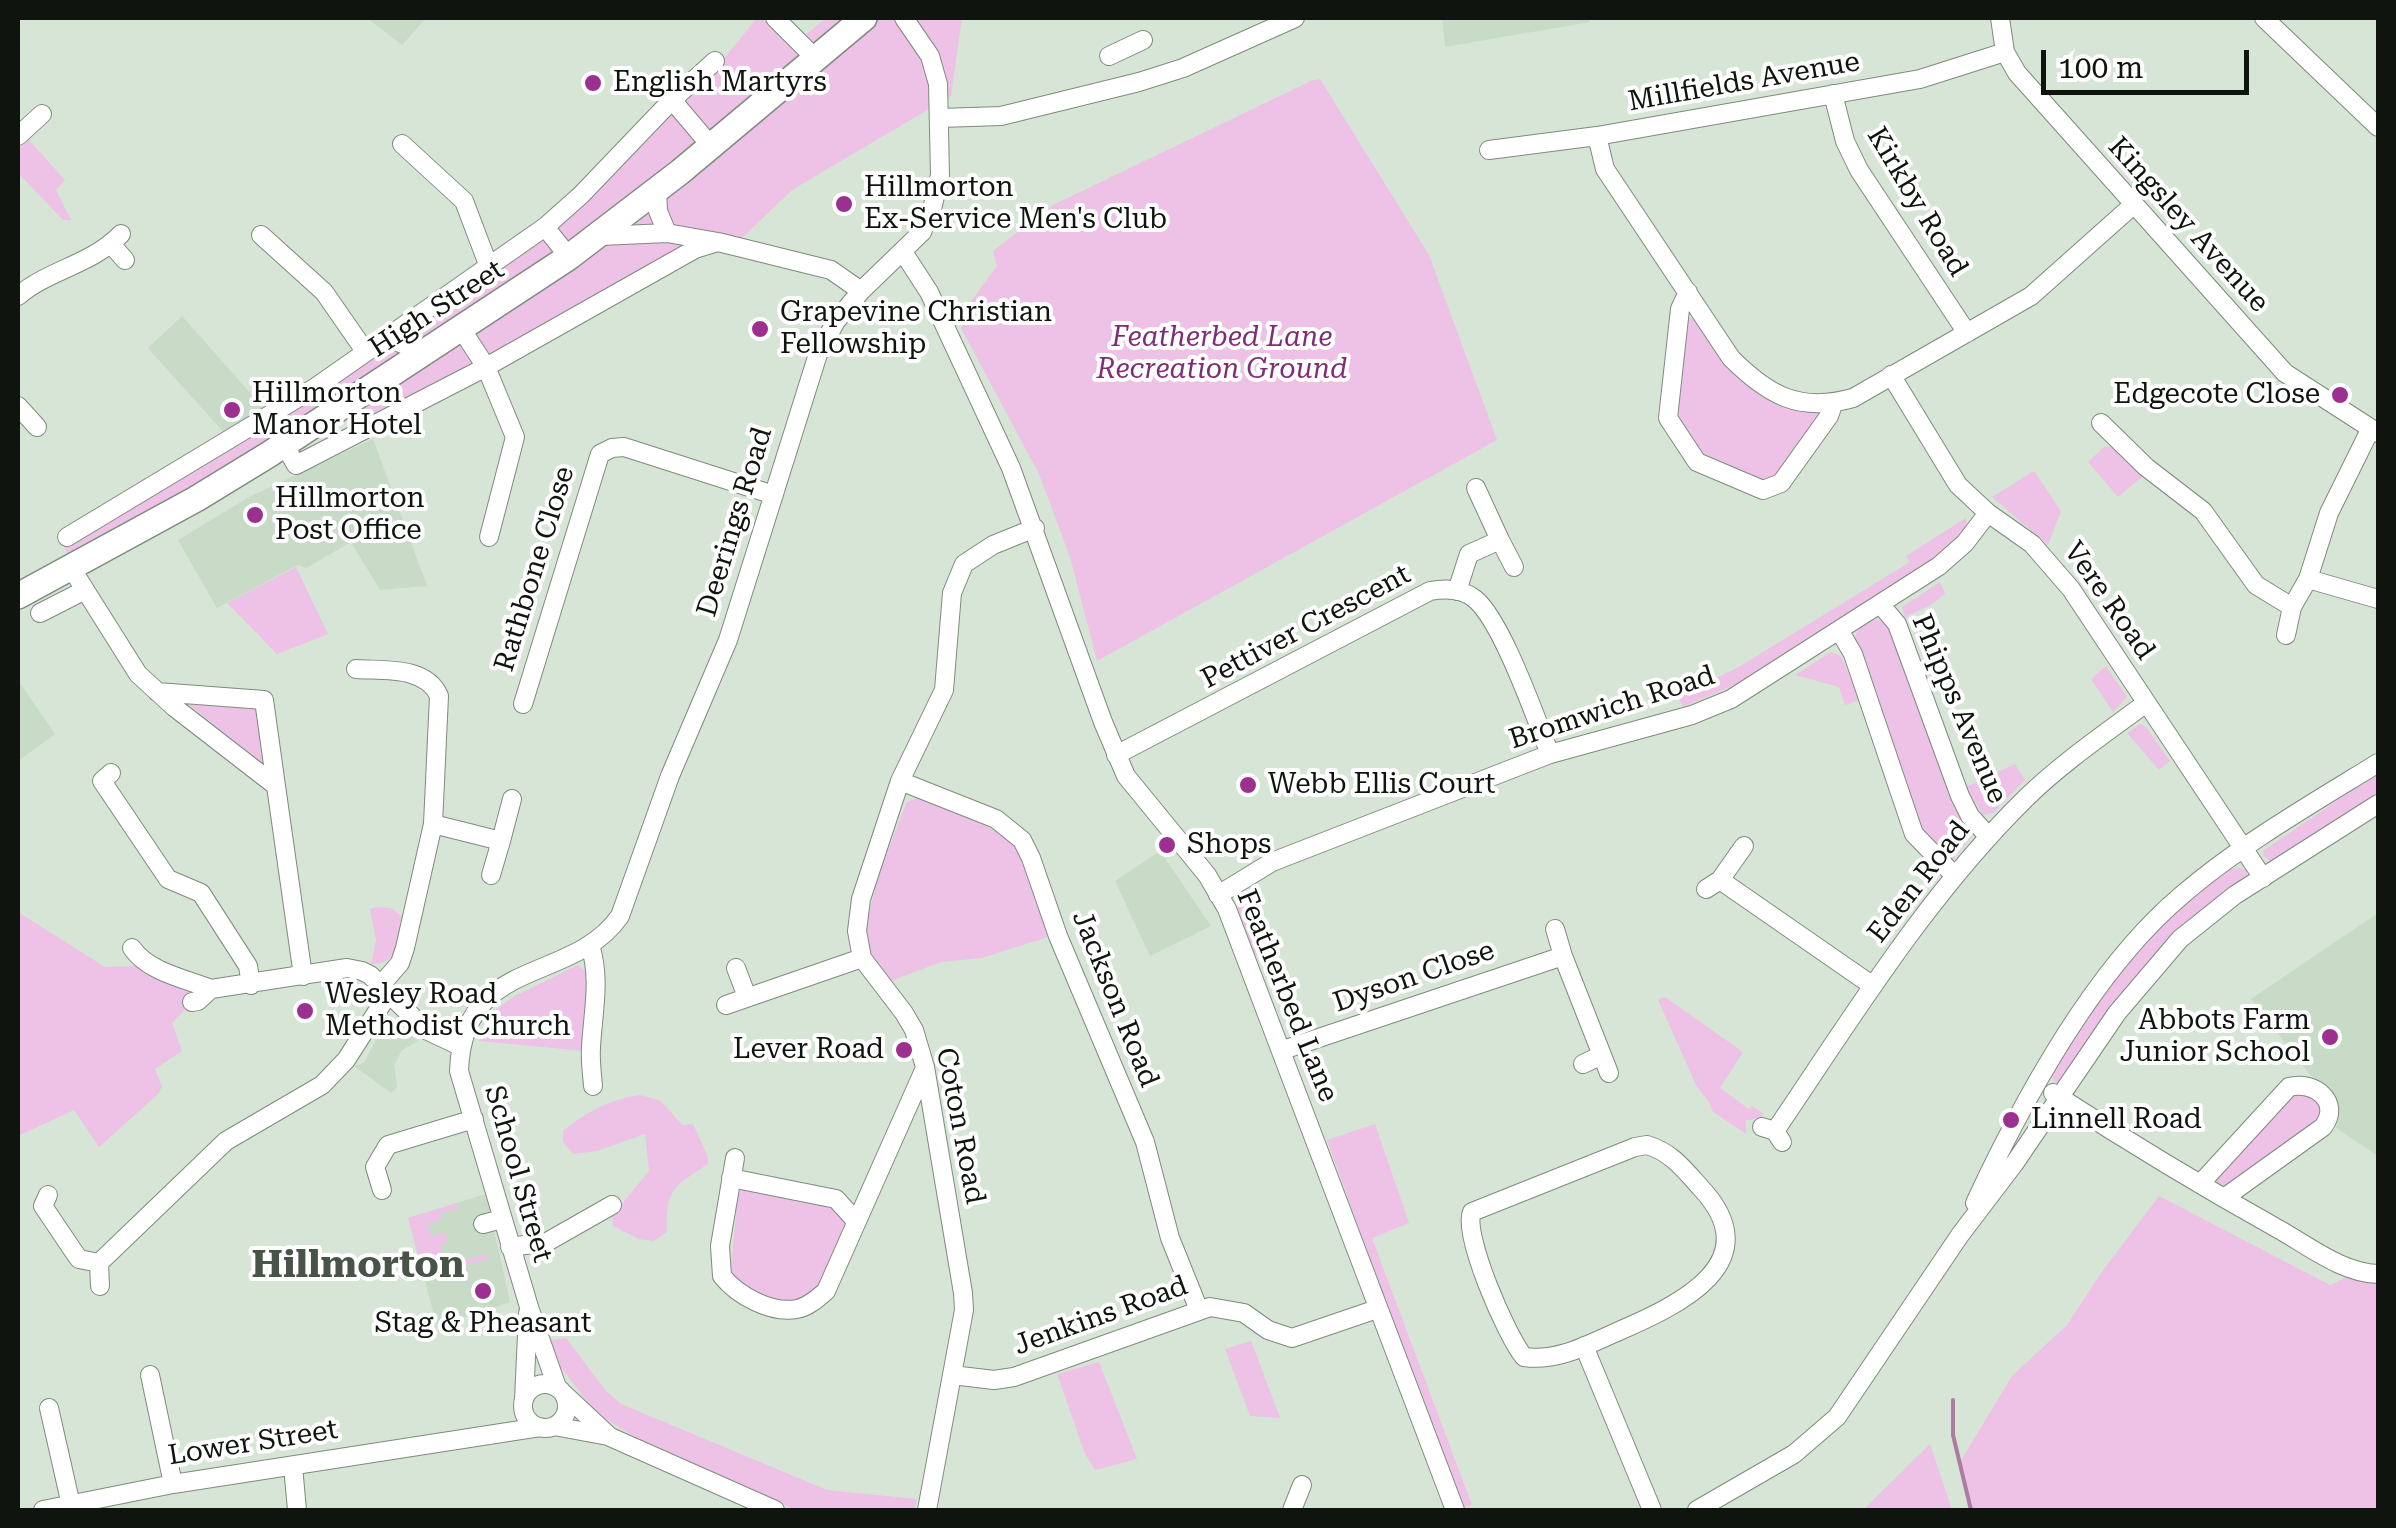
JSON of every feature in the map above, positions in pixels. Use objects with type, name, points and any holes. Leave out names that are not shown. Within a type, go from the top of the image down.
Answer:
[{"type":"highway","name":"High Street","points":[[18,596],[196,499],[291,454],[358,397],[600,236],[864,18]]},
{"type":"street","points":[[775,18],[815,58]]},
{"type":"street","name":"Deerings Road","points":[[460,1046],[469,1021],[499,988],[590,944],[610,930],[620,916],[670,776],[728,640],[818,354],[836,321],[922,232],[940,175],[938,84],[930,56],[904,18]]},
{"type":"street","points":[[940,118],[1001,116],[1138,82],[1183,68],[1258,24],[1295,18]]},
{"type":"street","name":"Kingsley Avenue","points":[[2000,18],[2005,52],[2030,90],[2132,206],[2286,373],[2374,431]]},
{"type":"street","points":[[2264,18],[2378,127]]},
{"type":"street","points":[[1138,82],[1117,54],[1143,40]]},
{"type":"street","name":"Millfields Avenue","points":[[1489,150],[1597,136],[1920,80],[2005,52]]},
{"type":"street","name":"High Street","points":[[66,537],[110,518],[490,267],[581,196],[715,60]]},
{"type":"street","name":"Kirkby Road","points":[[1832,94],[1858,170],[1966,332]]},
{"type":"street","points":[[672,100],[712,146]]},
{"type":"street","points":[[21,126],[42,114]]},
{"type":"street","points":[[1597,136],[1605,169],[1731,358],[1758,385],[1793,399],[1834,402],[1853,398],[2031,296],[2132,206]]},
{"type":"street","points":[[402,144],[464,201],[490,267]]},
{"type":"street","points":[[657,190],[658,211],[667,233]]},
{"type":"street","points":[[544,226],[569,258]]},
{"type":"street","points":[[600,236],[667,233],[718,242],[831,270],[861,292]]},
{"type":"street","points":[[261,235],[324,292],[363,352],[358,397]]},
{"type":"street","points":[[18,296],[44,278],[104,251],[116,239],[125,260]]},
{"type":"street","points":[[268,416],[291,454],[356,435],[486,368],[695,249],[718,242]]},
{"type":"street","name":"Featherbed Lane","points":[[903,252],[930,292],[1011,468],[1116,756],[1139,794],[1207,875],[1227,909],[1455,1510]]},
{"type":"street","points":[[1688,292],[1680,310],[1667,413],[1697,462],[1762,490],[1773,488],[1781,483],[1829,416],[1834,402]]},
{"type":"street","points":[[462,330],[486,368],[514,437],[488,537]]},
{"type":"street","points":[[386,338],[424,353]]},
{"type":"street","name":"Vere Road","points":[[1891,376],[1958,485],[2052,563],[2263,878]]},
{"type":"street","points":[[19,413],[37,427]]},
{"type":"street","points":[[2286,635],[2292,606],[2308,579],[2329,513],[2374,431]]},
{"type":"street","points":[[2102,433],[2203,510],[2256,584],[2292,606]]},
{"type":"street","name":"Rathbone Close","points":[[523,704],[600,454],[624,447],[774,495]]},
{"type":"street","points":[[178,470],[196,499]]},
{"type":"street","points":[[1476,488],[1514,567]]},
{"type":"street","name":"Bromwich Road","points":[[1218,895],[1272,862],[1550,754],[1692,714],[1731,699],[1939,566],[1965,543],[1988,513]]},
{"type":"street","points":[[726,1006],[862,958],[856,931],[861,900],[900,781],[944,690],[952,593],[964,564],[993,544],[1035,528]]},
{"type":"street","points":[[1500,540],[1470,554],[1458,590],[1472,596],[1496,628],[1550,754]]},
{"type":"street","points":[[70,566],[138,674],[276,786]]},
{"type":"street","points":[[2308,579],[2378,599]]},
{"type":"street","points":[[40,613],[85,590]]},
{"type":"street","name":"Pettiver Crescent","points":[[1116,756],[1430,591],[1458,590]]},
{"type":"street","name":"Phipps Avenue","points":[[1880,604],[1898,624],[1960,796],[1970,816],[1988,836]]},
{"type":"street","points":[[1839,630],[1852,654],[1914,834],[1954,876]]},
{"type":"street","points":[[100,1286],[99,1263],[226,1140],[322,1086],[335,1074],[400,963],[433,824],[439,714],[436,688],[417,674],[356,669]]},
{"type":"street","points":[[156,692],[264,700],[303,976]]},
{"type":"street","name":"Eden Road","points":[[1773,1134],[1873,986],[1988,836],[2065,764],[2146,703]]},
{"type":"street","points":[[1960,1236],[1993,1164],[2038,1084],[2082,1009],[2123,955],[2184,893],[2378,763]]},
{"type":"street","points":[[111,773],[102,780],[168,879],[202,893],[248,966],[251,985]]},
{"type":"street","name":"Jackson Road","points":[[900,781],[996,819],[1022,840],[1145,1142],[1170,1238],[1199,1310]]},
{"type":"street","points":[[491,876],[512,799]]},
{"type":"street","points":[[1697,1510],[1794,1454],[1837,1418],[2117,1013],[2180,940],[2235,894],[2378,804]]},
{"type":"street","points":[[433,824],[501,841]]},
{"type":"street","points":[[1744,846],[1713,885],[1873,986]]},
{"type":"street","points":[[1554,929],[1605,1064],[1583,1064]]},
{"type":"street","points":[[590,944],[597,965],[590,1051],[593,1086]]},
{"type":"street","points":[[132,948],[140,959],[153,966],[212,990],[347,968],[370,975],[426,1030],[460,1046]]},
{"type":"street","name":"Dyson Close","points":[[1282,1050],[1563,956]]},
{"type":"street","name":"Coton Road","points":[[862,958],[904,1013],[925,1068],[963,1294],[964,1310],[927,1510]]},
{"type":"street","points":[[736,968],[747,997]]},
{"type":"street","points":[[192,1002],[212,990]]},
{"type":"street","name":"School Street","points":[[460,1046],[459,1071],[528,1308],[560,1390],[608,1436]]},
{"type":"street","points":[[734,1158],[720,1246],[722,1276],[743,1296],[797,1309],[826,1291],[925,1068]]},
{"type":"street","points":[[2200,1184],[2289,1087],[2301,1083],[2320,1091],[2330,1113],[2323,1127],[2224,1198]]},
{"type":"street","points":[[2038,1084],[2200,1184],[2343,1265],[2378,1274]]},
{"type":"street","points":[[382,1190],[375,1167],[388,1145],[474,1119]]},
{"type":"street","points":[[1635,1147],[1659,1149],[1671,1156],[1715,1202],[1724,1233],[1723,1250],[1708,1280],[1690,1296],[1670,1309],[1584,1346],[1550,1358],[1524,1357],[1512,1343],[1468,1221],[1472,1212],[1482,1206],[1635,1147]]},
{"type":"street","points":[[731,1178],[836,1198],[862,1191],[873,1183]]},
{"type":"street","points":[[836,1198],[856,1221]]},
{"type":"street","points":[[41,1203],[80,1259],[99,1263]]},
{"type":"street","points":[[510,1246],[547,1242],[596,1223],[612,1205]]},
{"type":"street","points":[[483,1224],[502,1219]]},
{"type":"street","name":"Jenkins Road","points":[[952,1374],[994,1380],[1014,1377],[1210,1306],[1244,1313],[1268,1330],[1292,1338],[1376,1309]]},
{"type":"street","name":"School Street","points":[[524,1401],[528,1308]]},
{"type":"street","points":[[1584,1346],[1652,1510]]},
{"type":"street","points":[[150,1375],[173,1484]]},
{"type":"street","points":[[538,1385],[560,1390],[566,1412],[547,1426],[526,1416],[524,1401],[538,1385]]},
{"type":"street","name":"Lower Street","points":[[472,1435],[508,1420],[524,1401]]},
{"type":"street","points":[[49,1408],[71,1505]]},
{"type":"street","name":"School Street","points":[[547,1426],[608,1436],[775,1510]]},
{"type":"street","name":"Lower Street","points":[[43,1510],[173,1484],[547,1426]]},
{"type":"street","points":[[293,1466],[296,1510]]},
{"type":"street","points":[[1295,1510],[1302,1485]]},
{"type":"shaded area","points":[[367,18],[426,18],[402,45]]},
{"type":"shaded area","points":[[1442,18],[1589,18],[1590,22],[1445,47]]},
{"type":"shaded area","points":[[182,316],[267,412],[226,435],[148,348]]},
{"type":"shaded area","points":[[373,439],[427,586],[380,590],[351,542],[306,568],[298,565],[217,608],[178,540],[251,496]]},
{"type":"shaded area","points":[[18,680],[55,734],[18,761]]},
{"type":"shaded area","points":[[1160,851],[1211,926],[1150,956],[1115,881]]},
{"type":"shaded area","name":"Abbots Farm Junior School","points":[[2378,913],[2378,1156],[2336,1128],[2338,1112],[2330,1089],[2310,1075],[2251,999]]},
{"type":"shaded area","points":[[396,1023],[418,1041],[402,1050],[394,1065],[397,1087],[391,1093],[354,1066],[364,1063],[380,1032]]},
{"type":"shaded area","points":[[486,1194],[510,1302],[437,1326],[408,1218]]},
{"type":"green space","points":[[757,18],[791,47],[826,18],[962,18],[951,96],[792,190],[742,238],[702,236],[369,423],[351,390],[70,559],[63,544],[426,318],[684,98]]},
{"type":"green space","name":"Featherbed Lane Recreation Ground","points":[[1320,79],[1429,255],[1497,440],[1097,661],[1070,557],[1039,474],[961,328],[967,307],[997,266],[993,251],[1053,205]]},
{"type":"green space","points":[[29,140],[65,180],[56,190],[71,220],[63,220],[18,173],[18,150]]},
{"type":"green space","points":[[1689,318],[1699,319],[1728,359],[1824,413],[1770,485],[1701,457],[1674,416],[1683,325]]},
{"type":"green space","points":[[2113,446],[2143,476],[2118,497],[2088,462],[2104,447]]},
{"type":"green space","points":[[2034,471],[2061,511],[2048,545],[1992,497]]},
{"type":"green space","points":[[1966,518],[1967,529],[1943,553],[1743,681],[1683,707],[1678,696],[1737,668],[1910,562],[1906,556]]},
{"type":"green space","points":[[296,567],[328,634],[277,654],[227,603]]},
{"type":"green space","points":[[1940,582],[1945,594],[1907,616],[1906,621],[1902,607]]},
{"type":"green space","points":[[1877,619],[1891,625],[1955,809],[1972,836],[1951,862],[1919,833],[1853,639],[1861,626]]},
{"type":"green space","points":[[1831,652],[1841,656],[1860,700],[1845,705],[1839,687],[1795,675]]},
{"type":"green space","points":[[2106,666],[2127,697],[2113,712],[2091,679]]},
{"type":"green space","points":[[188,704],[257,706],[270,769]]},
{"type":"green space","points":[[2140,724],[2170,761],[2159,770],[2127,733]]},
{"type":"green space","points":[[2015,764],[2025,780],[1993,813],[1983,815],[1966,787]]},
{"type":"green space","points":[[2378,773],[2378,796],[2274,864],[2263,855],[2264,850]]},
{"type":"green space","points":[[920,797],[986,826],[1017,848],[1033,879],[1048,937],[982,958],[941,962],[888,982],[876,974],[864,935],[879,873],[907,802]]},
{"type":"green space","points":[[2239,868],[2246,870],[2248,876],[2160,949],[2116,1003],[2064,1082],[2056,1083],[2052,1077],[2055,1068],[2110,982],[2149,936],[2204,887]]},
{"type":"green space","points":[[1245,892],[1272,947],[1254,956],[1238,915]]},
{"type":"green space","points":[[391,908],[403,917],[392,955],[371,964],[376,940],[370,909]]},
{"type":"green space","points":[[18,912],[105,967],[136,966],[198,989],[192,1002],[172,1023],[182,1051],[155,1069],[162,1087],[158,1094],[99,1147],[74,1110],[18,1136]]},
{"type":"green space","points":[[578,965],[590,976],[585,1051],[479,1041],[496,1009]]},
{"type":"green space","points":[[1665,997],[1743,1052],[1720,1088],[1749,1109],[1752,1106],[1764,1114],[1760,1119],[1746,1120],[1746,1134],[1713,1112],[1697,1087],[1658,1000]]},
{"type":"green space","points":[[2292,1091],[2318,1095],[2323,1119],[2229,1190],[2215,1183],[2215,1177]]},
{"type":"green space","points":[[640,1095],[661,1101],[682,1125],[693,1124],[708,1157],[708,1164],[674,1190],[668,1206],[667,1232],[654,1241],[639,1239],[613,1226],[612,1216],[649,1171],[645,1134],[597,1151],[573,1154],[563,1142],[563,1131],[589,1113]]},
{"type":"green space","points":[[1375,1124],[1409,1223],[1372,1238],[1472,1505],[1460,1508],[1327,1140]]},
{"type":"green space","points":[[746,1188],[838,1208],[849,1224],[821,1290],[794,1306],[748,1293],[730,1278],[738,1194]]},
{"type":"green space","points":[[2159,1196],[2330,1285],[2352,1275],[2378,1281],[2378,1510],[1971,1510],[1960,1462],[2012,1376],[2067,1325]]},
{"type":"green space","points":[[458,1203],[458,1209],[441,1213],[441,1220],[428,1224],[431,1236],[445,1232],[447,1243],[441,1245],[444,1259],[448,1258],[450,1264],[487,1254],[488,1259],[424,1277],[408,1218]]},
{"type":"green space","points":[[566,1338],[606,1391],[621,1404],[827,1490],[917,1499],[914,1510],[794,1509],[659,1452],[596,1413],[556,1361],[550,1340]]},
{"type":"green space","points":[[1251,1341],[1280,1418],[1250,1416],[1225,1349]]},
{"type":"green space","points":[[1099,1362],[1137,1459],[1095,1470],[1085,1454],[1057,1374]]},
{"type":"green space","points":[[1930,1444],[1952,1510],[1863,1510]]},
{"type":"waterway","points":[[1953,1400],[1953,1435],[1971,1510]]},
{"type":"place","name":"English Martyrs","points":[[593,83]]},
{"type":"place","name":"Hillmorton Ex-Service Men's Club","points":[[844,204]]},
{"type":"place","name":"Grapevine Christian Fellowship","points":[[760,329]]},
{"type":"place","name":"Edgecote Close","points":[[2340,395]]},
{"type":"place","name":"Hillmorton Manor Hotel","points":[[232,410]]},
{"type":"place","name":"Hillmorton Post Office","points":[[255,515]]},
{"type":"place","name":"Webb Ellis Court","points":[[1248,785]]},
{"type":"place","name":"Shops","points":[[1167,845]]},
{"type":"place","name":"Wesley Road Methodist Church","points":[[305,1011]]},
{"type":"place","name":"Abbots Farm Junior School","points":[[2330,1037]]},
{"type":"place","name":"Lever Road","points":[[904,1050]]},
{"type":"place","name":"Linnell Road","points":[[2011,1120]]},
{"type":"place","name":"Stag & Pheasant","points":[[483,1291]]},
{"type":"district","name":"Hillmorton","points":[[358,1266]]}]
